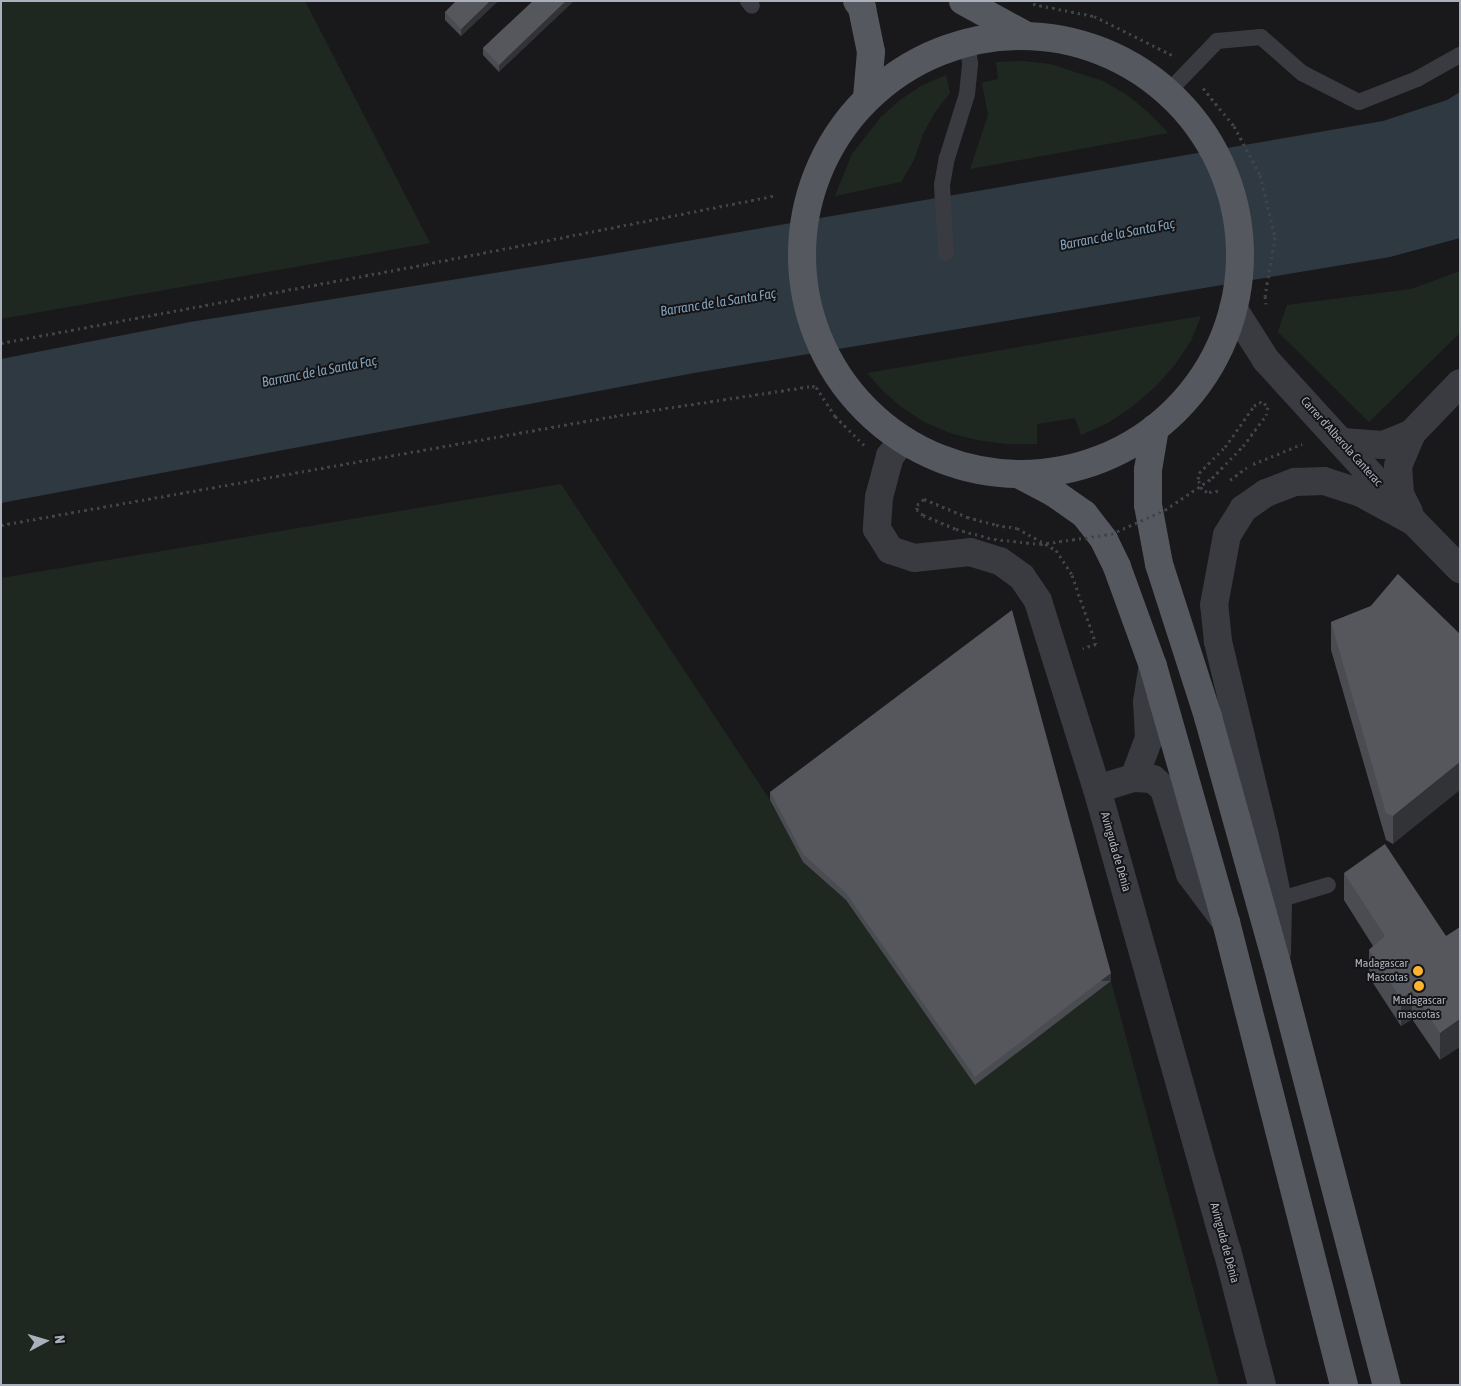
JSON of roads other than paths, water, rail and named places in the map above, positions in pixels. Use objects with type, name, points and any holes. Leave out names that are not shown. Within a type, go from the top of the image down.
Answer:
[{"type":"main road","points":[[857,1],[862,8],[871,52],[867,98]]},
{"type":"main road","points":[[964,1],[1025,35]]},
{"type":"main road","points":[[1025,35],[1064,40],[1102,51],[1136,68],[1168,92],[1204,136],[1220,165],[1231,197],[1238,230],[1239,263],[1234,302],[1221,343],[1204,375],[1181,404],[1154,428],[1130,445],[1094,461],[1047,473],[1018,474],[958,465],[904,440],[868,411],[839,376],[821,344],[812,318],[802,272],[803,235],[809,199],[827,154],[842,128],[867,98],[897,74],[922,59],[967,42],[1025,35]]},
{"type":"main road","points":[[1154,428],[1148,470],[1148,505],[1159,564],[1208,717],[1277,964],[1388,1385]]},
{"type":"main road","points":[[1018,474],[1054,493],[1084,514],[1104,540],[1117,567],[1153,666],[1226,922],[1344,1385]]},
{"type":"street","name":"Carrer d'Alberola Canterac","points":[[1234,302],[1266,360],[1343,442],[1414,522],[1460,569]]},
{"type":"street","points":[[1414,522],[1400,494],[1398,466],[1412,434],[1460,383]]},
{"type":"street","points":[[1343,442],[1383,445],[1412,434]]},
{"type":"street","name":"Avinguda de Dénia","points":[[904,440],[890,456],[879,498],[877,529],[890,550],[914,558],[970,552],[1000,561],[1022,577],[1038,601],[1097,789],[1227,1250],[1262,1385]]},
{"type":"street","points":[[1277,964],[1278,900],[1266,836],[1218,641],[1214,605],[1227,535],[1243,509],[1266,493],[1295,482],[1324,481],[1361,493],[1414,522]]},
{"type":"street","points":[[1134,778],[1149,738],[1147,702],[1153,666]]},
{"type":"street","points":[[1097,789],[1134,778],[1153,778],[1164,789],[1190,874],[1226,922]]},
{"type":"lane","points":[[1168,92],[1216,41],[1261,37],[1302,74],[1359,102],[1417,79],[1460,55]]},
{"type":"lane","points":[[946,253],[942,185],[947,158],[967,94],[970,63],[967,42]]},
{"type":"lane","points":[[1278,900],[1328,885]]},
{"type":"water","name":"Barranc de la Santa Faç","points":[[1460,92],[1460,238],[1390,257],[694,373],[1,503],[1,359],[190,322],[600,256],[1383,121],[1447,100]]},
{"type":"place","name":"Madagascar Mascotas","points":[[1418,971]]},
{"type":"place","name":"Madagascar mascotas","points":[[1419,986]]}]
